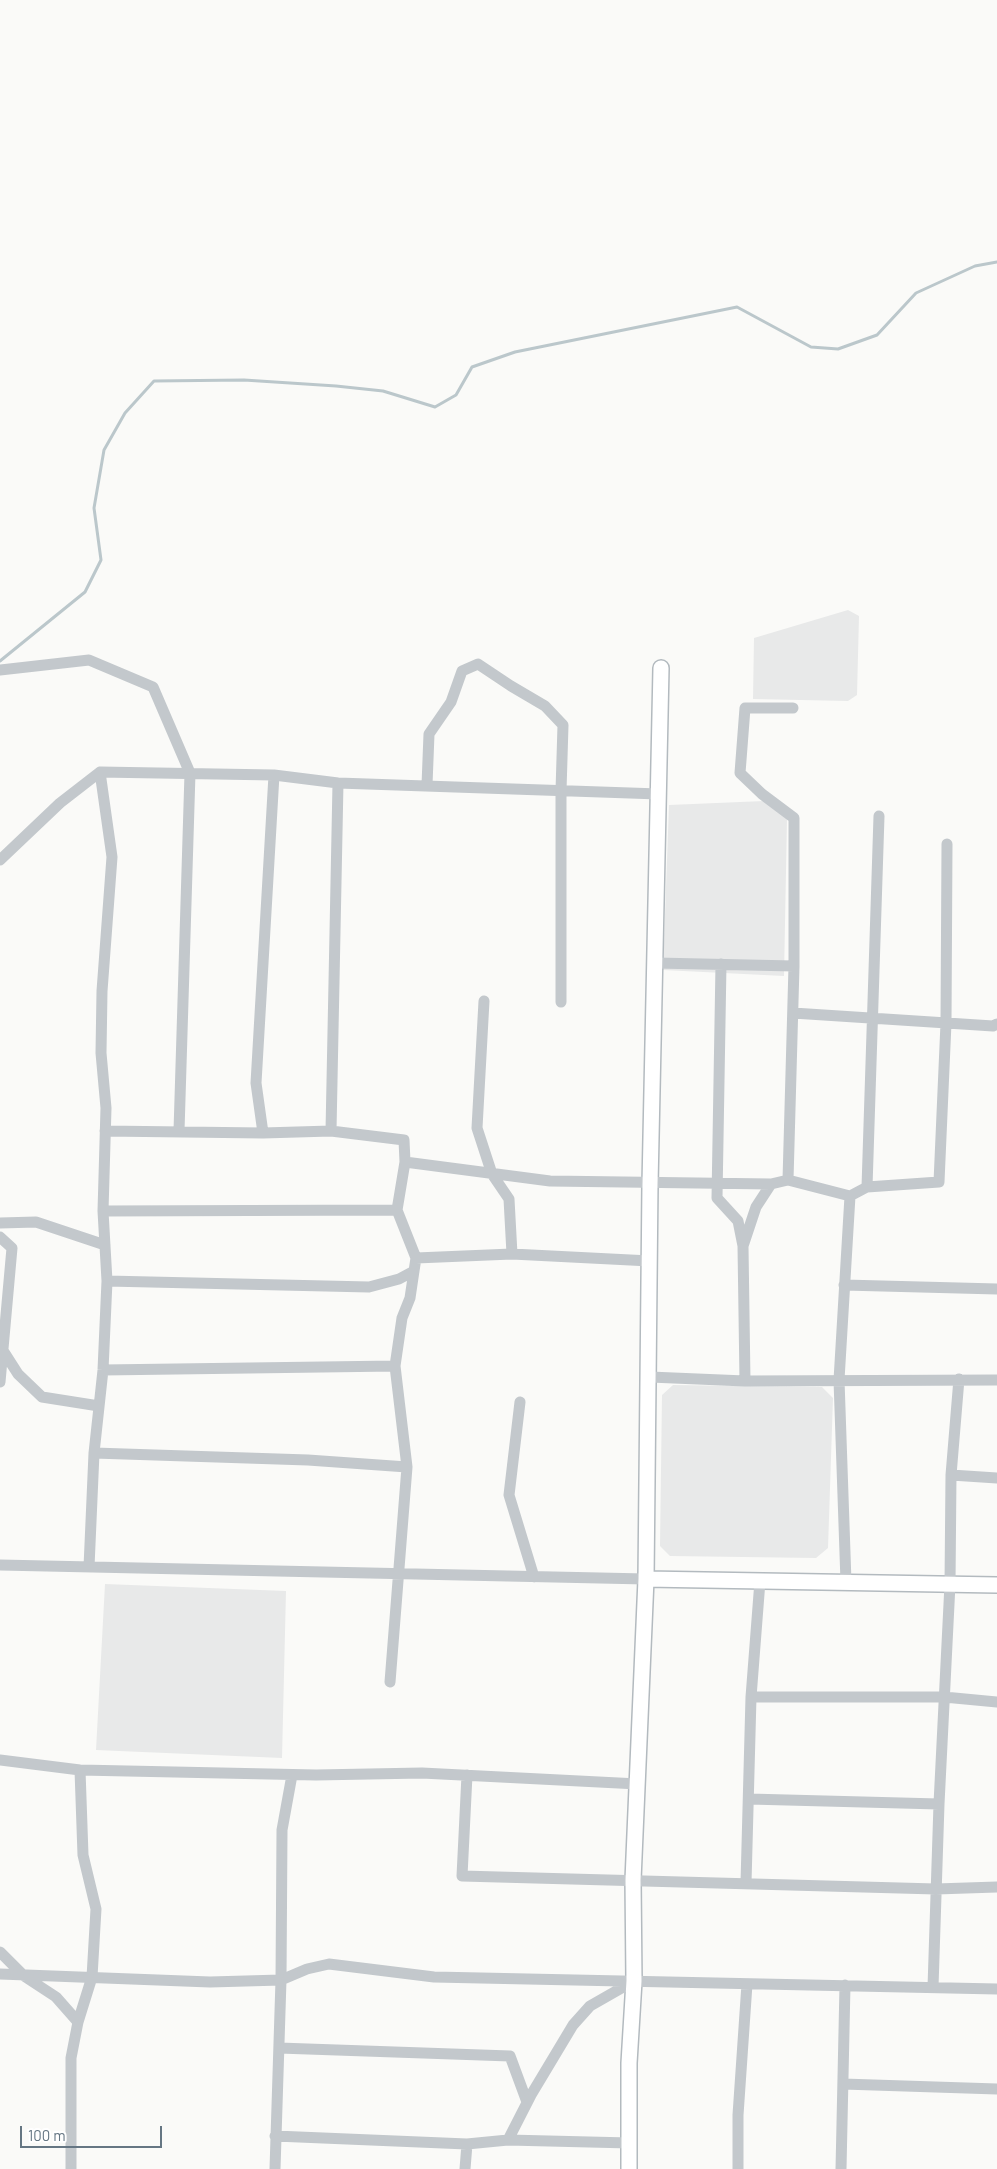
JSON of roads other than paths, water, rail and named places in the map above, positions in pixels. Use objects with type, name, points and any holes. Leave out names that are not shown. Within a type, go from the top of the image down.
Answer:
[{"type":"street","points":[[0,670],[89,660],[152,687],[190,773],[179,1131]]},
{"type":"street","points":[[427,785],[428,734],[451,702],[462,671],[478,664],[510,686],[545,706],[563,725],[561,791],[561,1002]]},
{"type":"street","points":[[629,2169],[628,2063],[634,1981],[633,1880],[646,1579],[650,1377],[650,1184],[661,668]]},
{"type":"street","points":[[788,1180],[794,966],[794,818],[762,794],[740,773],[745,708],[793,708]]},
{"type":"street","points":[[0,860],[60,803],[100,772],[274,775],[338,783],[659,794]]},
{"type":"street","points":[[89,1567],[94,1453],[103,1370],[106,1281],[103,1211],[106,1108],[101,1053],[102,991],[112,857],[100,772]]},
{"type":"street","points":[[263,1133],[256,1083],[274,775]]},
{"type":"street","points":[[331,1131],[338,783]]},
{"type":"street","points":[[867,1187],[879,816]]},
{"type":"street","points":[[405,1162],[550,1181],[650,1184],[771,1184],[788,1180],[850,1196],[867,1187],[939,1182],[946,1023],[947,844]]},
{"type":"street","points":[[656,963],[794,966]]},
{"type":"street","points":[[721,964],[716,1183],[717,1198],[738,1221],[743,1246],[745,1381]]},
{"type":"street","points":[[484,1001],[478,1128],[492,1174],[509,1199],[512,1254]]},
{"type":"street","points":[[793,1013],[996,1025]]},
{"type":"street","points":[[105,1131],[263,1133],[331,1131],[404,1140],[405,1162],[397,1210],[416,1258],[410,1298],[402,1318],[395,1366],[407,1467],[390,1682]]},
{"type":"street","points":[[743,1246],[756,1207],[771,1184]]},
{"type":"street","points":[[846,1582],[839,1380],[850,1196]]},
{"type":"street","points":[[103,1211],[397,1210]]},
{"type":"street","points":[[0,1223],[36,1222],[105,1245]]},
{"type":"street","points":[[0,1237],[12,1248],[1,1349],[0,1382]]},
{"type":"street","points":[[416,1258],[512,1254],[650,1261]]},
{"type":"street","points":[[106,1281],[369,1287],[399,1279],[414,1271]]},
{"type":"street","points":[[844,1285],[997,1289]]},
{"type":"street","points":[[1,1349],[18,1374],[42,1397],[100,1406]]},
{"type":"street","points":[[103,1370],[395,1366]]},
{"type":"street","points":[[650,1377],[745,1381],[997,1380]]},
{"type":"street","points":[[932,1987],[950,1584],[951,1476],[959,1379]]},
{"type":"street","points":[[520,1402],[509,1495],[534,1577]]},
{"type":"street","points":[[94,1453],[308,1460],[407,1467]]},
{"type":"street","points":[[951,1476],[997,1478]]},
{"type":"street","points":[[0,1565],[997,1585]]},
{"type":"street","points":[[746,1883],[751,1697],[760,1581]]},
{"type":"street","points":[[751,1697],[944,1697],[997,1702]]},
{"type":"street","points":[[0,1770],[0,1760],[80,1770],[292,1775],[422,1773],[638,1784]]},
{"type":"street","points":[[71,2169],[71,2058],[78,2022],[92,1977],[96,1909],[83,1855],[80,1770]]},
{"type":"street","points":[[275,2169],[281,1980],[282,1830],[292,1775]]},
{"type":"street","points":[[467,1775],[462,1876],[936,1889],[997,1887]]},
{"type":"street","points":[[748,1799],[939,1804]]},
{"type":"street","points":[[0,1952],[24,1976],[56,1997],[78,2022]]},
{"type":"street","points":[[0,1974],[210,1982],[281,1980],[307,1969],[329,1964],[434,1977],[997,1989]]},
{"type":"street","points":[[508,2140],[573,2025],[590,2006],[634,1981]]},
{"type":"street","points":[[738,2169],[738,2115],[747,1984]]},
{"type":"street","points":[[841,2169],[845,1985]]},
{"type":"street","points":[[279,2048],[510,2056],[528,2102]]},
{"type":"street","points":[[843,2084],[997,2089]]},
{"type":"street","points":[[275,2136],[467,2144],[508,2140],[630,2143]]},
{"type":"street","points":[[465,2169],[467,2144]]},
{"type":"waterway","points":[[0,661],[85,592],[101,560],[94,508],[104,450],[125,413],[154,381],[244,380],[336,386],[383,391],[435,407],[456,395],[472,367],[515,352],[737,307],[811,347],[838,349],[877,335],[916,293],[975,266],[997,262]]}]
